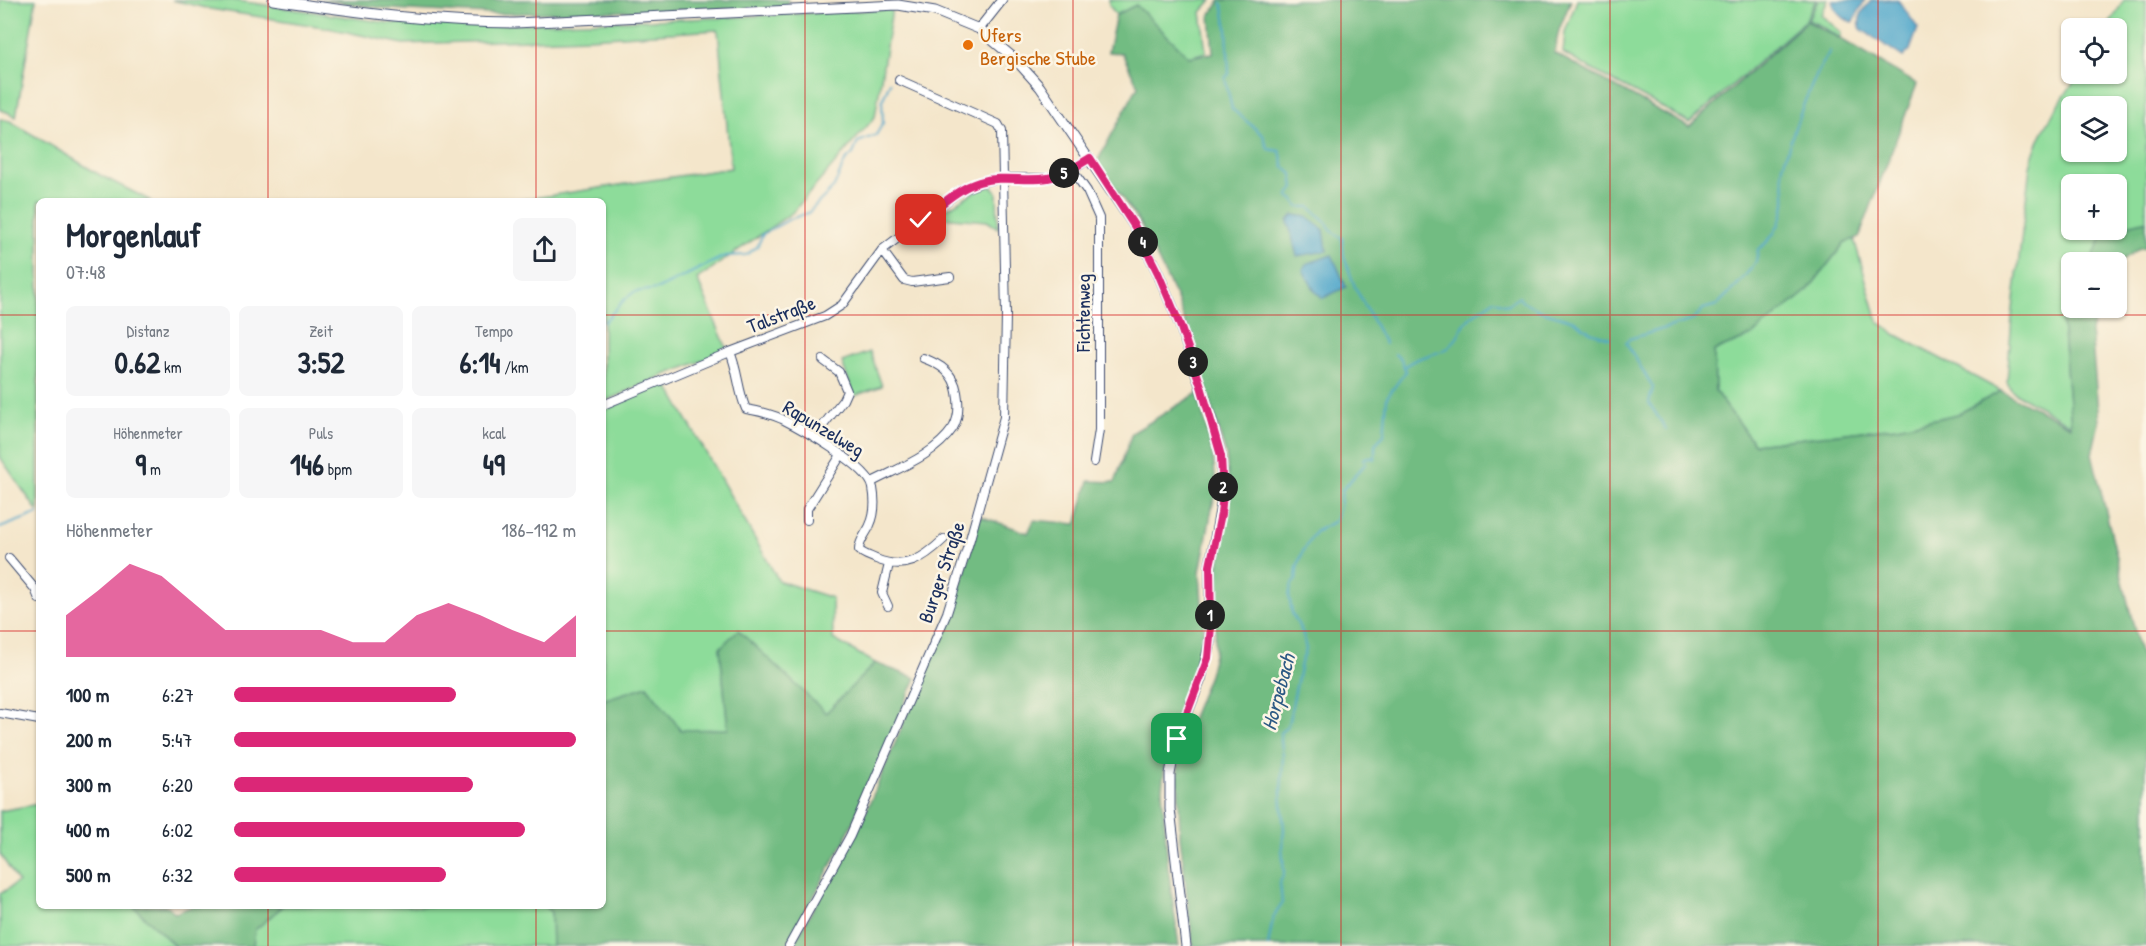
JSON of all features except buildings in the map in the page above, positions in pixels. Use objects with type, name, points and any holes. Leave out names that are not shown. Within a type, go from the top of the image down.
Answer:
[{"type":"street","points":[[273,0],[390,16],[481,23],[898,5],[935,11],[978,29],[1015,59],[1040,87],[1135,227],[1176,314],[1212,421],[1221,456],[1223,475],[1221,514],[1210,566],[1211,627],[1208,658],[1177,739],[1170,774],[1170,808],[1186,946]]},
{"type":"street","points":[[978,29],[1002,0]]},
{"type":"street","points":[[899,80],[998,124],[1002,131],[1003,178]]},
{"type":"street","name":"Talstraße","points":[[606,404],[730,352],[825,316],[842,305],[882,250],[961,190],[977,182],[1003,178],[1048,178],[1072,170],[1090,158]]},
{"type":"street","name":"Fichtenweg","points":[[1072,170],[1087,191],[1099,218],[1099,430],[1094,462]]},
{"type":"street","name":"Burger Straße","points":[[789,946],[850,836],[947,613],[991,467],[1004,417],[1006,315],[1003,178]]},
{"type":"street","points":[[882,250],[904,280],[912,282],[950,277]]},
{"type":"street","name":"Rapunzelweg","points":[[730,352],[736,366],[746,409],[781,419],[814,437],[859,467],[872,482],[874,513],[859,545],[859,550],[863,554],[889,564]]},
{"type":"street","points":[[872,482],[927,452],[954,427],[958,402],[953,378],[946,369],[923,358]]},
{"type":"street","points":[[814,437],[843,400],[847,391],[839,372],[824,360]]},
{"type":"street","points":[[807,520],[807,509],[841,455]]},
{"type":"street","points":[[888,606],[882,593],[889,564],[916,561],[944,539]]},
{"type":"street","points":[[9,558],[36,592]]},
{"type":"street","points":[[0,713],[36,719]]},
{"type":"green space","points":[[0,0],[36,0],[16,117],[0,110]]},
{"type":"green space","points":[[172,0],[231,0],[389,23],[484,25],[718,18],[892,9],[875,117],[793,212],[697,279],[728,351],[606,401],[606,198],[534,198],[731,168],[718,30],[589,38],[403,44],[323,27],[210,9]]},
{"type":"green space","points":[[322,0],[788,0],[788,8],[489,14],[390,9]]},
{"type":"green space","points":[[1109,0],[1212,0],[1201,12],[1206,52],[1189,57],[1136,5],[1116,15],[1109,5]]},
{"type":"green space","points":[[1221,0],[1571,0],[1559,30],[1554,53],[1689,127],[1807,21],[1917,84],[1859,238],[1845,242],[1808,290],[1751,336],[1714,351],[1715,391],[1754,444],[1897,427],[1958,414],[2001,391],[2071,426],[2062,321],[2063,318],[2094,318],[2091,331],[2099,422],[2092,454],[2146,677],[2146,946],[1193,946],[1180,837],[1178,771],[1183,740],[1209,675],[1215,650],[1217,572],[1230,498],[1226,455],[1177,299],[1141,225],[1097,162],[1138,86],[1122,53],[1108,52],[1116,15],[1136,5],[1189,57],[1213,53],[1210,15]]},
{"type":"green space","points":[[1577,0],[1816,0],[1806,20],[1689,123],[1563,53],[1565,32]]},
{"type":"green space","points":[[1818,0],[1828,0],[1821,15],[1841,32],[1840,38],[1808,20]]},
{"type":"green space","points":[[2124,0],[2146,0],[2146,221],[2127,226],[2127,174],[2061,174],[2061,240],[2101,240],[2095,252],[2061,252],[2061,318],[2063,318],[2071,425],[2012,391],[2007,382],[2012,317],[2030,166],[2038,141],[2061,101],[2061,162],[2127,162],[2127,96],[2064,96],[2072,84],[2127,84],[2127,18],[2113,18]]},
{"type":"green space","points":[[0,119],[10,121],[100,175],[145,198],[36,198],[36,509],[0,457]]},
{"type":"green space","points":[[991,186],[997,192],[998,228],[987,221],[939,217],[940,213],[974,192]]},
{"type":"green space","points":[[2146,221],[2146,247],[2140,248],[2127,257],[2127,252],[2095,252],[2101,240],[2127,240],[2127,225]]},
{"type":"green space","points":[[1854,239],[1879,322],[1893,333],[2001,391],[1958,414],[1897,427],[1754,444],[1715,391],[1714,351],[1751,336],[1808,290],[1845,242]]},
{"type":"green space","points":[[870,352],[882,386],[854,396],[842,362]]},
{"type":"green space","points":[[665,381],[779,581],[832,598],[833,639],[875,663],[826,713],[720,648],[728,729],[681,731],[647,686],[606,699],[606,410]]},
{"type":"green space","points":[[1198,393],[1213,456],[1217,494],[1213,503],[1200,572],[1204,635],[1202,652],[1195,676],[1175,721],[1165,761],[1162,789],[1168,867],[1179,946],[792,946],[856,833],[868,807],[958,594],[980,516],[1028,533],[1034,520],[1076,524],[1089,481],[1115,482],[1132,433]]},
{"type":"green space","points":[[738,630],[826,713],[875,663],[916,678],[844,842],[786,946],[552,946],[551,912],[548,909],[606,909],[606,699],[647,686],[681,730],[728,729],[720,648]]},
{"type":"green space","points":[[36,805],[36,909],[136,909],[175,946],[0,946],[0,894],[18,882],[0,854],[0,811]]},
{"type":"green space","points":[[136,909],[171,909],[175,913],[185,909],[280,909],[255,930],[253,946],[175,946]]},
{"type":"green space","points":[[279,909],[548,909],[551,912],[552,946],[253,946],[254,930]]},
{"type":"water","points":[[1832,0],[1865,0],[1853,22],[1840,14]]},
{"type":"water","points":[[1872,0],[1898,0],[1918,28],[1910,50],[1903,57],[1861,29],[1860,17]]},
{"type":"water","points":[[1293,215],[1307,217],[1324,230],[1327,251],[1297,256],[1288,221]]},
{"type":"water","points":[[1332,255],[1346,287],[1323,298],[1315,291],[1303,270],[1306,264]]},
{"type":"waterway","name":"Horpebach","points":[[1222,3],[1227,28],[1229,74],[1225,78],[1232,109],[1263,135],[1268,149],[1280,151],[1284,167],[1292,174],[1294,188],[1288,196],[1298,207],[1310,207],[1333,232],[1342,238],[1344,257],[1355,287],[1385,344]]},
{"type":"waterway","points":[[1666,429],[1649,403],[1653,387],[1626,343],[1629,339],[1693,320],[1703,309],[1717,305],[1756,262],[1758,249],[1770,239],[1782,217],[1785,201],[1783,166],[1802,107],[1830,51]]},
{"type":"waterway","points":[[606,320],[634,292],[658,289],[725,256],[746,255],[757,247],[763,234],[790,219],[808,213],[834,187],[845,161],[853,154],[858,142],[876,135],[883,123],[882,101],[890,82]]},
{"type":"waterway","points":[[1404,367],[1448,348],[1467,321],[1494,300],[1507,305],[1519,297],[1541,311],[1575,321],[1590,332],[1610,338]]},
{"type":"waterway","name":"Horpebach","points":[[1268,946],[1273,918],[1282,903],[1280,882],[1284,873],[1281,793],[1283,756],[1280,733],[1288,725],[1301,663],[1306,650],[1303,634],[1292,613],[1289,595],[1292,584],[1296,580],[1297,568],[1303,551],[1315,532],[1335,521],[1340,508],[1342,490],[1366,463],[1363,459],[1368,457],[1375,459],[1375,444],[1384,435],[1387,397],[1406,371],[1395,354]]},
{"type":"waterway","points":[[0,528],[36,514]]},
{"type":"place","name":"Ufers Bergische Stube","points":[[968,45]]},
{"type":"route","points":[[921,220],[961,190],[977,182],[1003,178],[1048,178],[1072,170],[1090,158],[1135,227],[1158,273],[1172,303],[1201,386],[1217,438],[1223,475],[1221,514],[1210,566],[1211,627],[1208,658],[1177,739]]}]
